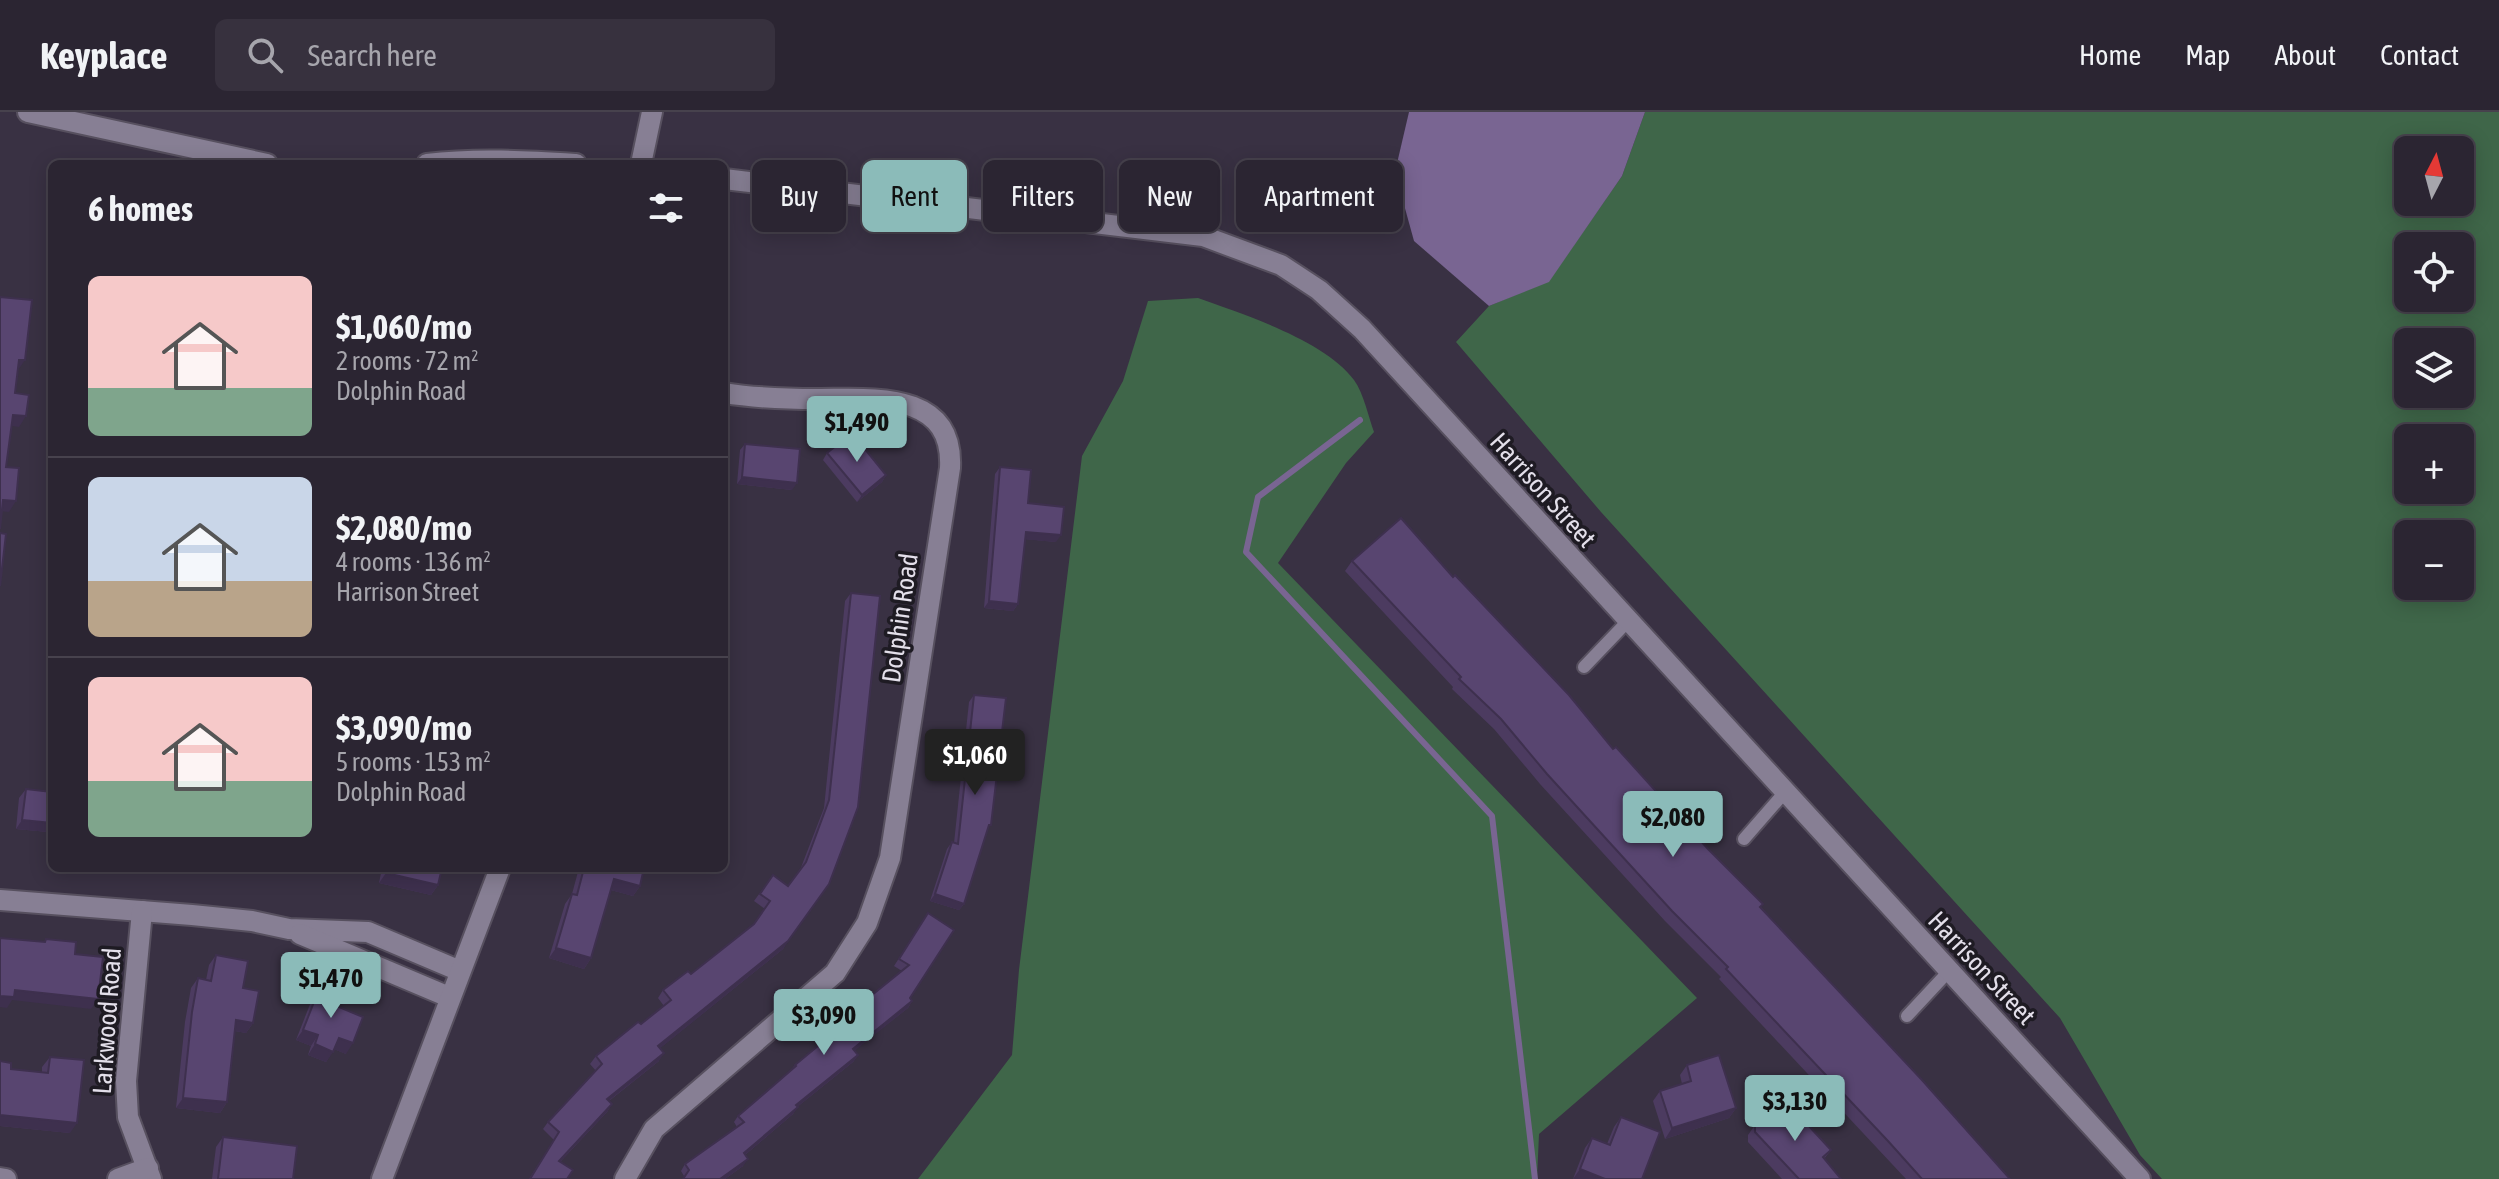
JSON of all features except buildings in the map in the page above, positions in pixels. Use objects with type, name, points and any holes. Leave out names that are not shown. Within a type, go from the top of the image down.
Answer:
[{"type":"street","points":[[28,112],[249,160]]},
{"type":"street","points":[[642,160],[652,112]]},
{"type":"street","points":[[457,160],[515,160]]},
{"type":"street","name":"Harrison Street","points":[[728,179],[1203,236],[1281,265],[1319,290],[1362,329],[2140,1179]]},
{"type":"street","name":"Dolphin Road","points":[[625,1179],[654,1129],[835,973],[867,923],[890,858],[950,468],[950,444],[940,426],[923,410],[872,398],[771,398],[728,393]]},
{"type":"street","points":[[382,1179],[498,872]]},
{"type":"street","points":[[0,900],[252,921],[289,929],[368,932],[460,971]]},
{"type":"street","name":"Larkwood Road","points":[[142,911],[126,1081],[128,1117],[149,1174]]},
{"type":"street","points":[[289,929],[449,997]]},
{"type":"street","points":[[118,1179],[149,1174]]},
{"type":"street","points":[[0,1178],[6,1179]]},
{"type":"lane","points":[[1584,667],[1628,621]]},
{"type":"lane","points":[[1744,839],[1785,792]]},
{"type":"lane","points":[[1907,1016],[1949,971]]},
{"type":"green space","points":[[1645,112],[2499,112],[2499,1179],[2162,1179],[2140,1155],[2060,1018],[1601,512],[1456,342],[1489,306],[1549,281],[1622,176]]},
{"type":"green space","points":[[1198,298],[1282,330],[1324,353],[1354,380],[1374,432],[1346,463],[1278,563],[1697,998],[1539,1134],[1537,1179],[918,1179],[1012,1055],[1019,970],[1082,456],[1123,381],[1148,301]]},
{"type":"shaded area","points":[[1409,112],[1645,112],[1622,176],[1549,282],[1489,306],[1414,241],[1403,201],[1403,160],[1398,160]]},
{"type":"waterway","points":[[1360,420],[1258,497],[1246,552],[1492,816],[1535,1179]]}]
